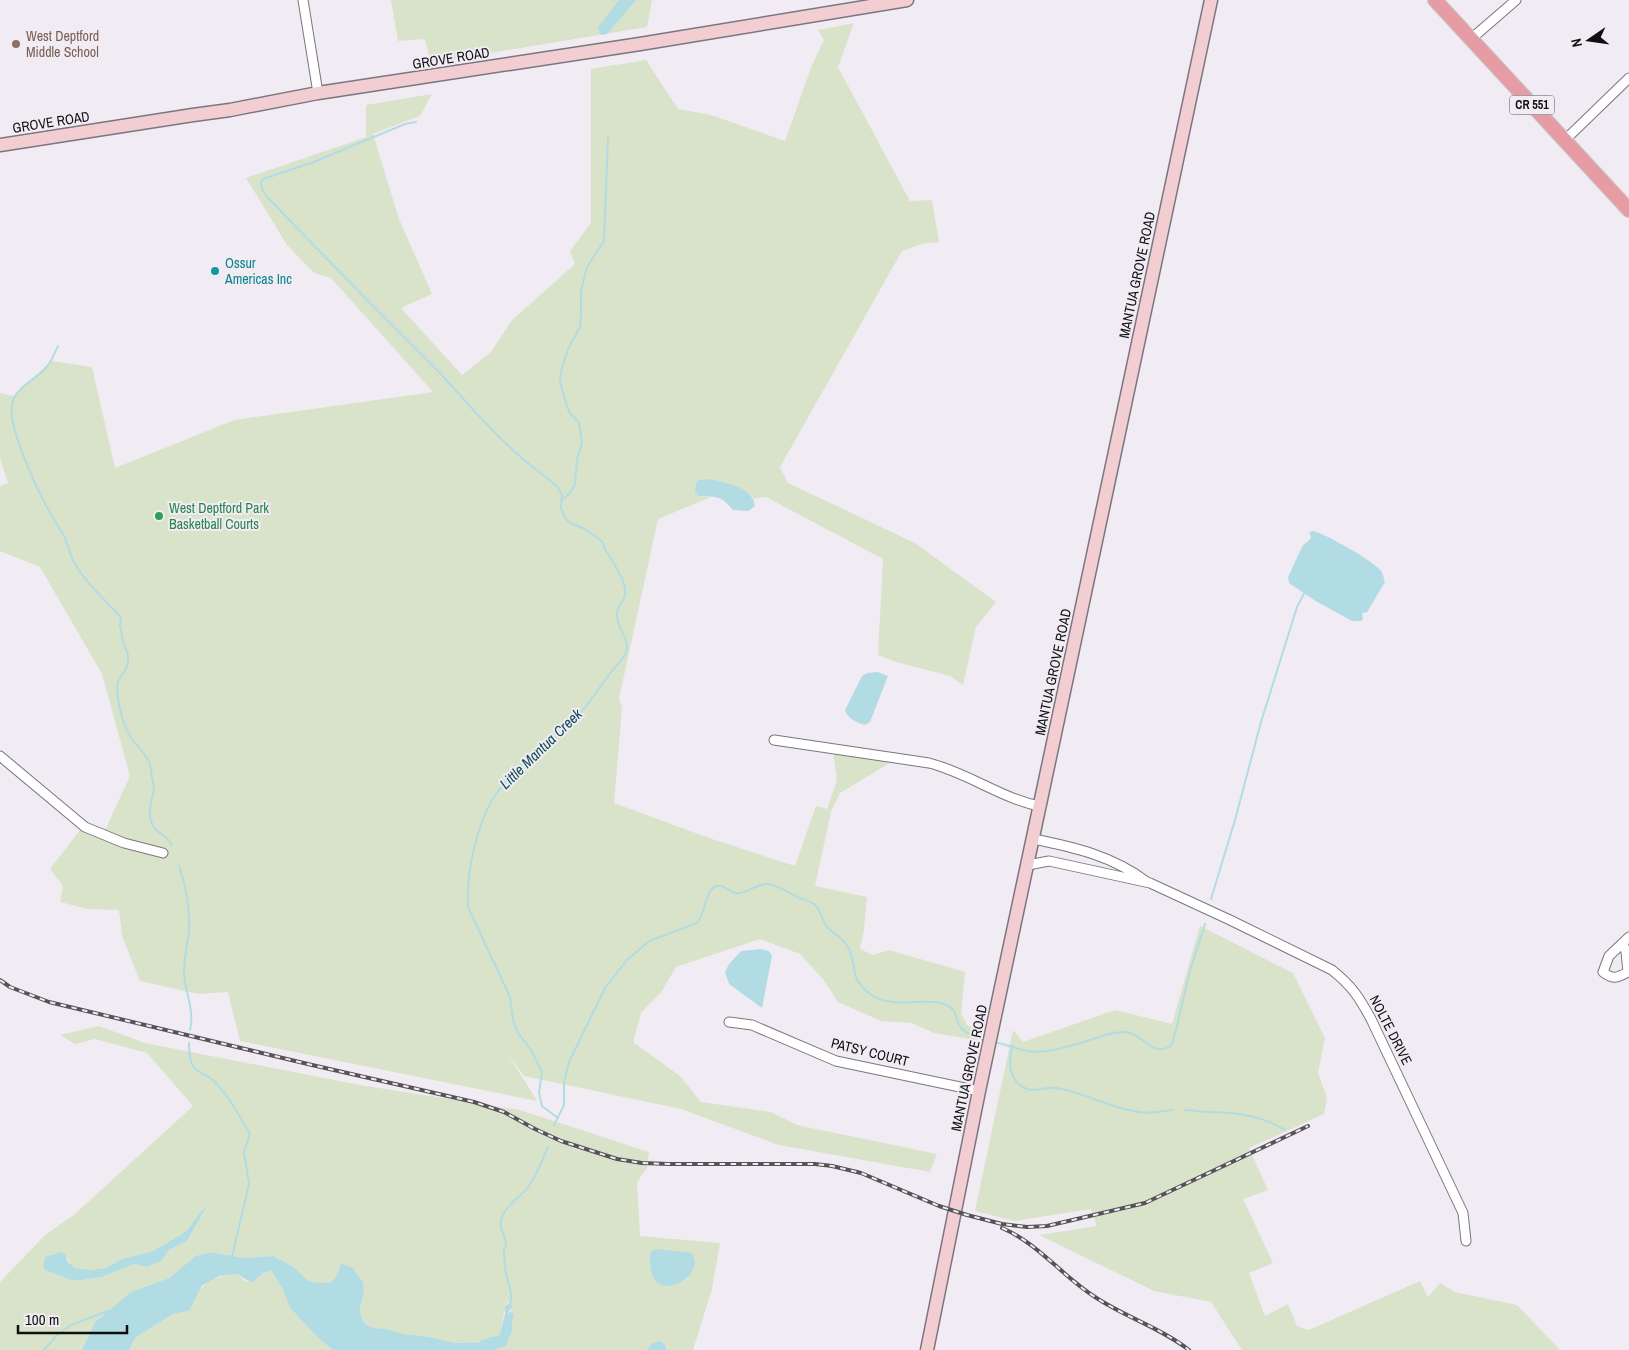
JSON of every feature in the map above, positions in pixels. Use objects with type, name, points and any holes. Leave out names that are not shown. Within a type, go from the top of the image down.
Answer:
[{"type":"main road","name":"GROVE ROAD","points":[[0,145],[193,114],[230,110],[318,93],[650,43],[907,0]]},
{"type":"main road","name":"MANTUA GROVE ROAD","points":[[927,1350],[1039,806],[1212,0]]},
{"type":"main road","name":"CR 551","points":[[1435,0],[1629,210]]},
{"type":"street","points":[[303,0],[318,93]]},
{"type":"street","points":[[1471,39],[1516,0]]},
{"type":"street","points":[[1565,140],[1629,78]]},
{"type":"street","points":[[774,740],[947,767],[1024,803],[1039,806]]},
{"type":"street","points":[[0,756],[85,827],[124,843],[163,853]]},
{"type":"street","name":"NOLTE DRIVE","points":[[1033,839],[1076,848],[1098,855],[1133,870],[1150,883]]},
{"type":"street","name":"NOLTE DRIVE","points":[[1028,865],[1049,861],[1150,883],[1332,970],[1359,996],[1371,1019],[1464,1213],[1466,1240]]},
{"type":"street","name":"PATSY COURT","points":[[730,1022],[752,1025],[836,1061],[979,1091]]},
{"type":"green space","points":[[391,0],[652,0],[647,27],[431,63],[425,39],[398,41]]},
{"type":"green space","points":[[854,23],[838,67],[910,201],[932,200],[939,242],[925,243],[902,251],[780,467],[788,483],[915,543],[996,602],[976,627],[963,685],[950,676],[896,662],[878,655],[883,559],[766,497],[754,499],[751,495],[698,496],[711,497],[658,519],[619,699],[622,708],[614,803],[712,839],[795,866],[816,806],[827,809],[837,780],[833,752],[893,761],[840,793],[831,812],[815,886],[867,897],[860,949],[873,955],[889,950],[965,972],[961,1013],[967,1025],[982,1033],[977,1040],[934,1033],[912,1023],[881,1021],[838,1002],[823,979],[800,954],[760,939],[676,967],[662,991],[641,1013],[633,1042],[680,1076],[701,1102],[771,1112],[797,1125],[937,1154],[930,1172],[779,1145],[681,1109],[524,1076],[508,1054],[537,1101],[240,1041],[228,992],[198,994],[140,981],[122,936],[119,910],[88,909],[60,902],[63,886],[50,869],[80,830],[98,838],[107,826],[130,776],[102,674],[40,567],[0,551],[0,486],[8,483],[0,458],[0,393],[13,396],[51,361],[92,367],[115,468],[234,420],[433,392],[331,278],[314,273],[287,245],[246,178],[366,137],[366,105],[432,94],[420,116],[373,134],[399,219],[432,294],[401,308],[462,375],[491,352],[512,320],[575,264],[570,251],[591,223],[591,69],[646,60],[678,109],[711,115],[785,141],[812,65],[824,40],[818,30]]},
{"type":"green space","points":[[1200,926],[1293,973],[1325,1038],[1318,1073],[1327,1098],[1324,1114],[1249,1148],[1268,1190],[1243,1199],[1273,1263],[1249,1273],[1265,1316],[1288,1304],[1297,1326],[1309,1330],[1420,1281],[1428,1297],[1440,1283],[1455,1292],[1517,1305],[1560,1350],[1242,1350],[1211,1302],[1154,1291],[1039,1235],[1097,1226],[1091,1209],[1015,1221],[975,1211],[1013,1030],[1023,1042],[1115,1010],[1172,1024]]},
{"type":"green space","points":[[99,1026],[145,1043],[360,1085],[520,1110],[649,1152],[647,1168],[637,1182],[640,1236],[720,1243],[712,1289],[693,1350],[667,1350],[665,1344],[651,1344],[647,1350],[494,1350],[506,1346],[512,1329],[514,1314],[512,1312],[509,1314],[512,1307],[509,1302],[506,1304],[500,1333],[483,1341],[456,1343],[374,1328],[365,1324],[361,1316],[360,1308],[364,1293],[363,1282],[353,1268],[341,1263],[338,1273],[331,1283],[310,1282],[292,1266],[273,1256],[244,1258],[211,1252],[196,1257],[169,1278],[131,1292],[95,1322],[82,1350],[0,1350],[0,1282],[45,1235],[75,1214],[193,1106],[147,1053],[95,1039],[75,1044],[60,1035]],"holes":[[[206,1208],[187,1241],[169,1250],[161,1261],[147,1267],[134,1264],[102,1277],[71,1280],[45,1270],[43,1265],[45,1257],[54,1253],[67,1257],[75,1268],[91,1270],[105,1268],[122,1259],[153,1251],[182,1234]],[[694,1256],[694,1266],[686,1280],[669,1286],[659,1283]]]},
{"type":"green space","points":[[271,1271],[282,1288],[291,1309],[319,1339],[333,1350],[129,1350],[135,1338],[173,1314],[189,1311],[202,1288],[212,1280],[237,1274],[244,1280],[252,1283],[263,1273]]},
{"type":"water","points":[[619,0],[636,0],[607,34],[602,35],[599,33],[598,27]]},
{"type":"water","points":[[709,479],[730,484],[744,490],[753,499],[755,506],[748,511],[733,510],[722,499],[698,496],[695,492],[696,484],[699,480]]},
{"type":"water","points":[[1313,531],[1349,548],[1370,561],[1382,572],[1385,582],[1367,612],[1362,613],[1363,619],[1361,621],[1352,621],[1314,600],[1289,583],[1288,577],[1302,547],[1311,537],[1309,532]]},
{"type":"water","points":[[878,672],[888,676],[870,722],[865,725],[853,720],[845,710],[862,676]]},
{"type":"water","points":[[761,949],[769,951],[772,956],[762,1008],[729,984],[725,972],[729,964],[741,951]]},
{"type":"water","points":[[207,1206],[187,1241],[169,1250],[161,1261],[147,1267],[134,1264],[102,1277],[71,1280],[45,1270],[43,1265],[45,1257],[59,1252],[65,1254],[68,1262],[75,1268],[91,1270],[105,1268],[122,1259],[153,1251],[188,1229]]},
{"type":"water","points":[[656,1249],[692,1253],[695,1262],[693,1270],[688,1277],[672,1286],[657,1282],[650,1267],[650,1254]]},
{"type":"water","points":[[211,1252],[244,1258],[273,1256],[292,1266],[310,1282],[331,1283],[338,1273],[341,1263],[353,1268],[363,1282],[364,1293],[360,1308],[361,1316],[365,1324],[374,1328],[456,1343],[478,1342],[497,1336],[500,1333],[505,1306],[511,1302],[512,1307],[508,1313],[512,1312],[514,1314],[512,1331],[506,1346],[494,1350],[333,1350],[319,1339],[291,1309],[282,1288],[271,1271],[263,1273],[252,1283],[237,1274],[219,1276],[202,1286],[189,1311],[173,1314],[135,1338],[129,1350],[82,1350],[95,1322],[131,1292],[169,1278],[196,1256]]},
{"type":"water","points":[[659,1341],[665,1344],[667,1350],[647,1350],[651,1344]]},
{"type":"waterway","name":"Little Mantua Creek","points":[[416,122],[405,124],[311,163],[263,179],[261,184],[268,198],[439,372],[500,438],[558,487],[562,495],[561,508],[565,518],[570,523],[585,529],[603,543],[624,584],[625,595],[617,616],[627,644],[626,653],[573,721],[516,770],[501,787],[486,813],[471,860],[468,907],[510,997],[513,1021],[518,1033],[531,1050],[542,1072],[539,1093],[542,1106],[558,1118]]},
{"type":"waterway","name":"Little Mantua Creek","points":[[563,499],[570,493],[575,484],[577,459],[582,443],[579,423],[570,413],[567,406],[560,382],[561,371],[568,349],[580,327],[581,291],[587,267],[604,241],[608,138]]},
{"type":"waterway","points":[[58,346],[47,367],[15,396],[12,412],[14,426],[26,462],[49,511],[62,532],[75,565],[93,588],[121,617],[120,626],[128,654],[128,661],[117,687],[120,707],[123,720],[132,739],[147,757],[150,764],[154,790],[150,811],[152,824],[172,845]]},
{"type":"waterway","points":[[1211,899],[1235,820],[1261,722],[1297,607],[1305,592]]},
{"type":"waterway","points":[[179,866],[186,890],[189,914],[184,973],[191,1008],[190,1030]]},
{"type":"waterway","points":[[554,1125],[564,1105],[564,1083],[569,1062],[605,988],[627,960],[649,941],[697,923],[702,915],[709,893],[716,886],[722,886],[732,892],[739,893],[768,884],[781,888],[813,904],[819,910],[826,926],[843,940],[848,947],[857,979],[870,994],[878,999],[887,1001],[935,1002],[944,1004],[952,1009],[961,1028],[985,1040]]},
{"type":"waterway","points":[[994,1042],[1028,1051],[1041,1052],[1055,1050],[1109,1034],[1126,1032],[1132,1033],[1158,1049],[1171,1046],[1190,971],[1205,924]]},
{"type":"waterway","points":[[189,1043],[190,1058],[193,1066],[213,1080],[220,1088],[250,1134],[244,1152],[249,1184],[232,1257]]},
{"type":"waterway","points":[[1012,1046],[1010,1057],[1011,1072],[1016,1081],[1024,1088],[1033,1090],[1057,1088],[1139,1112],[1152,1113],[1173,1110]]},
{"type":"waterway","points":[[1185,1110],[1248,1116],[1268,1121],[1285,1130]]},
{"type":"waterway","name":"Little Mantua Creek","points":[[510,1305],[511,1296],[504,1255],[506,1242],[501,1228],[502,1216],[508,1207],[529,1186],[548,1147]]},
{"type":"waterway","name":"Little Mantua Creek","points":[[44,1350],[57,1335],[71,1325],[108,1311]]},
{"type":"railway","points":[[0,980],[10,987],[49,1002],[474,1102],[504,1112],[561,1141],[617,1159],[642,1163],[669,1164],[815,1164],[832,1166],[861,1173],[939,1206],[967,1215],[1002,1224],[1027,1227],[1047,1226],[1145,1203],[1308,1126]]},
{"type":"railway","points":[[1002,1228],[1039,1251],[1095,1297],[1118,1311],[1167,1335],[1189,1350]]},
{"type":"place","name":"West Deptford Middle School","points":[[16,44]]},
{"type":"place","name":"Ossur Americas Inc","points":[[215,271]]},
{"type":"place","name":"West Deptford Park Basketball Courts","points":[[159,516]]}]
